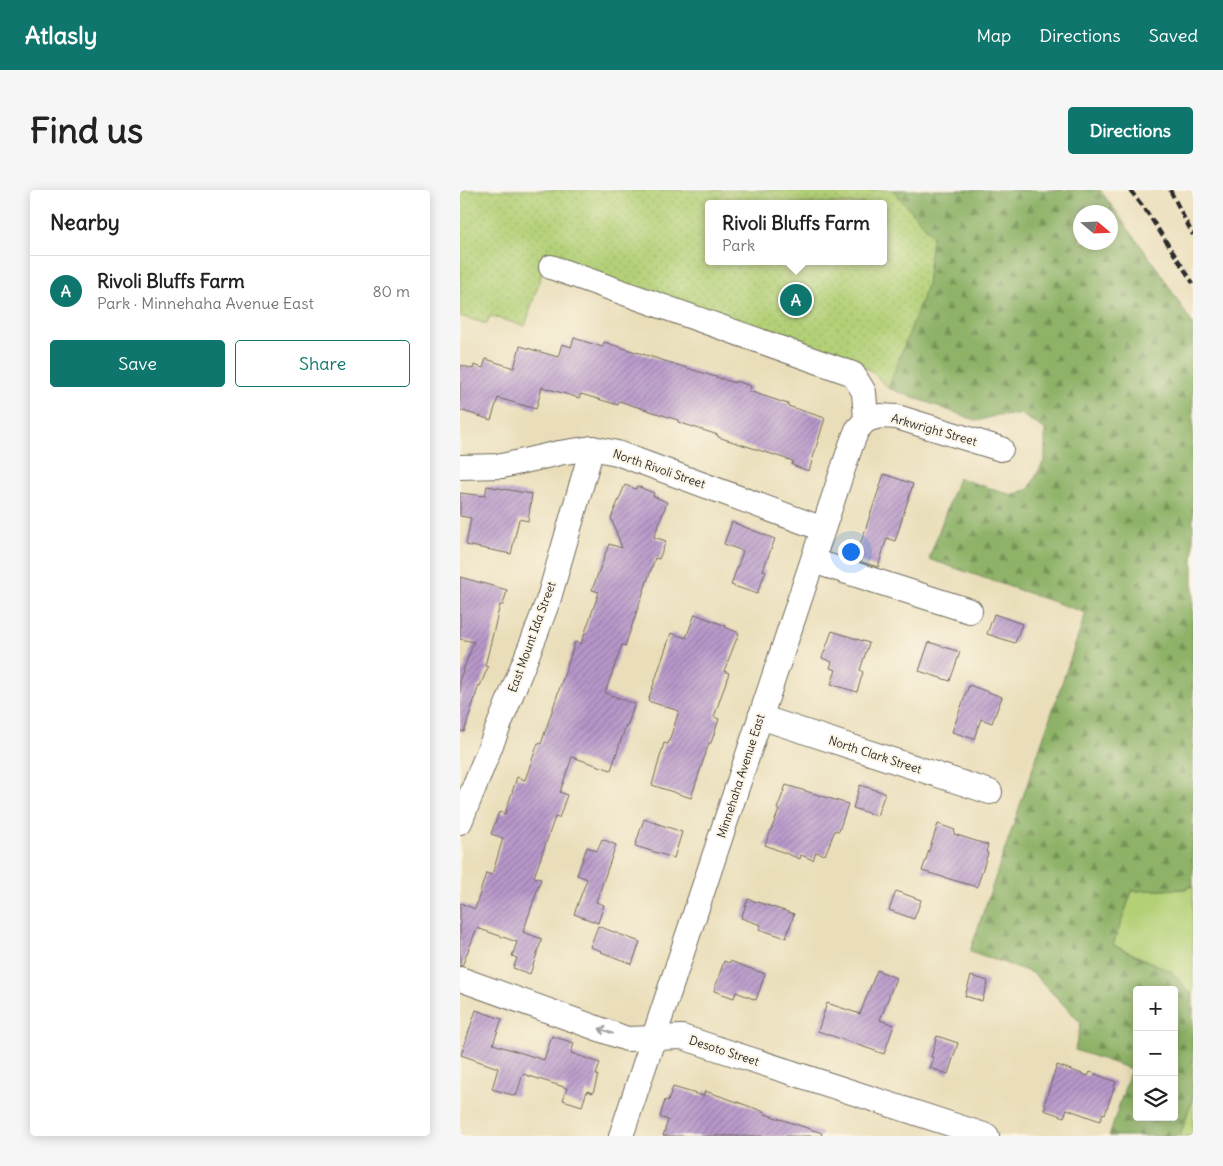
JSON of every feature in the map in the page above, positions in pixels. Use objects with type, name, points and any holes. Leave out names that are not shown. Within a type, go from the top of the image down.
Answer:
[{"type":"street","points":[[552,267],[853,374],[864,392],[866,420]]},
{"type":"street","name":"Arkwright Street","points":[[866,420],[880,416],[897,417],[1001,449]]},
{"type":"street","name":"Minnehaha Avenue East","points":[[621,1136],[851,444],[857,430],[866,420]]},
{"type":"street","name":"North Rivoli Street","points":[[460,467],[502,466],[592,448],[617,453],[823,529]]},
{"type":"street","name":"East Mount Ida Street","points":[[463,808],[549,598],[592,448]]},
{"type":"street","points":[[813,560],[970,611]]},
{"type":"street","name":"North Clark Street","points":[[760,717],[990,792]]},
{"type":"street","name":"Desoto Street","points":[[460,979],[627,1039],[682,1037],[987,1136]]},
{"type":"green space","points":[[460,190],[893,190],[932,235],[927,285],[888,388],[870,370],[547,257],[525,326],[490,316],[487,324],[460,316]]},
{"type":"green space","points":[[893,190],[1100,190],[1111,205],[1073,205],[1073,250],[1118,250],[1118,215],[1159,271],[1193,325],[1193,886],[1184,889],[1132,891],[1113,945],[1172,972],[1193,996],[1193,1096],[1180,1136],[1109,1136],[1131,1069],[1075,1050],[1081,1023],[1033,973],[970,951],[1086,613],[929,559],[958,478],[1012,495],[1029,489],[1045,459],[1045,429],[1020,414],[997,415],[978,421],[888,388],[927,285],[932,236]]},
{"type":"green space","points":[[1193,886],[1193,996],[1172,972],[1113,945],[1132,891],[1184,889]]},
{"type":"green space","points":[[1193,1096],[1193,1136],[1180,1136]]},
{"type":"building","points":[[574,338],[602,347],[604,342],[735,383],[735,381],[751,386],[749,391],[825,418],[809,471],[792,465],[793,461],[718,437],[718,435],[678,422],[678,420],[619,401],[618,405],[581,394],[579,398],[542,387],[536,409],[498,398],[491,420],[460,410],[460,365],[473,369],[474,365],[483,368],[486,359],[514,368],[520,346],[558,357],[562,344],[571,347]]},
{"type":"building","points":[[884,474],[913,484],[895,541],[887,538],[878,567],[855,560]]},
{"type":"building","points":[[625,485],[636,489],[637,486],[654,493],[653,496],[667,502],[654,537],[666,541],[659,559],[655,558],[625,646],[622,645],[605,693],[635,704],[611,770],[572,757],[560,792],[567,795],[559,818],[555,817],[534,877],[541,879],[523,932],[542,939],[530,974],[513,968],[517,958],[512,956],[517,942],[477,928],[462,966],[460,966],[460,903],[475,909],[486,873],[492,875],[503,838],[491,834],[499,812],[505,814],[517,777],[525,780],[538,743],[541,744],[575,642],[581,644],[599,592],[592,590],[609,544],[622,548],[611,518]]},
{"type":"building","points":[[487,486],[532,494],[528,521],[519,519],[511,554],[466,545],[471,518],[460,516],[460,493],[485,496]]},
{"type":"building","points":[[732,522],[775,539],[763,570],[766,571],[757,594],[731,585],[743,551],[724,544]]},
{"type":"building","points":[[460,577],[507,590],[503,605],[500,605],[485,666],[488,667],[479,685],[464,732],[460,731],[460,678],[474,642],[460,639]]},
{"type":"building","points":[[695,614],[739,633],[724,671],[729,673],[714,717],[719,719],[691,798],[652,785],[664,743],[668,744],[679,711],[648,701],[671,633],[686,638]]},
{"type":"building","points":[[994,614],[1022,624],[1015,643],[987,634]]},
{"type":"building","points":[[832,631],[869,643],[860,670],[863,672],[857,692],[831,684],[836,670],[830,668],[832,662],[822,658]]},
{"type":"building","points":[[929,642],[960,652],[950,681],[919,671]]},
{"type":"building","points":[[969,685],[1002,697],[992,723],[981,719],[974,739],[952,732]]},
{"type":"building","points":[[786,785],[848,804],[839,831],[835,830],[825,855],[816,852],[813,860],[801,855],[800,859],[765,845],[779,810],[777,809]]},
{"type":"building","points":[[860,785],[885,793],[877,816],[853,808]]},
{"type":"building","points":[[644,819],[682,832],[674,858],[635,846]]},
{"type":"building","points":[[938,824],[955,830],[954,834],[988,845],[986,852],[988,853],[977,887],[922,871]]},
{"type":"building","points":[[602,839],[616,845],[596,902],[604,905],[598,923],[574,914],[587,879],[577,875],[587,847],[597,851]]},
{"type":"building","points":[[896,891],[921,900],[914,919],[889,910]]},
{"type":"building","points":[[748,899],[794,914],[786,938],[759,929],[761,925],[741,918]]},
{"type":"building","points":[[598,926],[640,942],[632,964],[590,947]]},
{"type":"building","points":[[724,961],[729,963],[730,961],[765,974],[756,1000],[736,992],[734,998],[714,991]]},
{"type":"building","points":[[877,970],[896,978],[880,1020],[894,1025],[884,1054],[818,1031],[827,1003],[860,1014]]},
{"type":"building","points":[[971,976],[988,981],[982,1001],[965,996]]},
{"type":"building","points":[[476,1010],[502,1019],[493,1044],[544,1060],[552,1036],[574,1043],[571,1053],[600,1063],[593,1093],[587,1091],[582,1106],[563,1100],[567,1088],[523,1074],[516,1096],[492,1089],[498,1068],[461,1055]]},
{"type":"building","points":[[937,1036],[958,1043],[948,1074],[930,1068],[934,1058],[931,1057]]},
{"type":"building","points":[[1057,1065],[1088,1076],[1090,1072],[1116,1082],[1105,1114],[1103,1113],[1100,1121],[1067,1109],[1064,1117],[1044,1110],[1046,1105],[1044,1104]]},
{"type":"building","points":[[673,1087],[703,1096],[705,1091],[822,1133],[821,1136],[663,1136],[668,1120],[660,1117],[665,1100],[668,1101]]},
{"type":"railway","points":[[1130,190],[1145,209],[1193,283]]},
{"type":"railway","points":[[1170,190],[1193,235]]},
{"type":"place","name":"Rivoli Bluffs Farm","points":[[796,300]]}]
